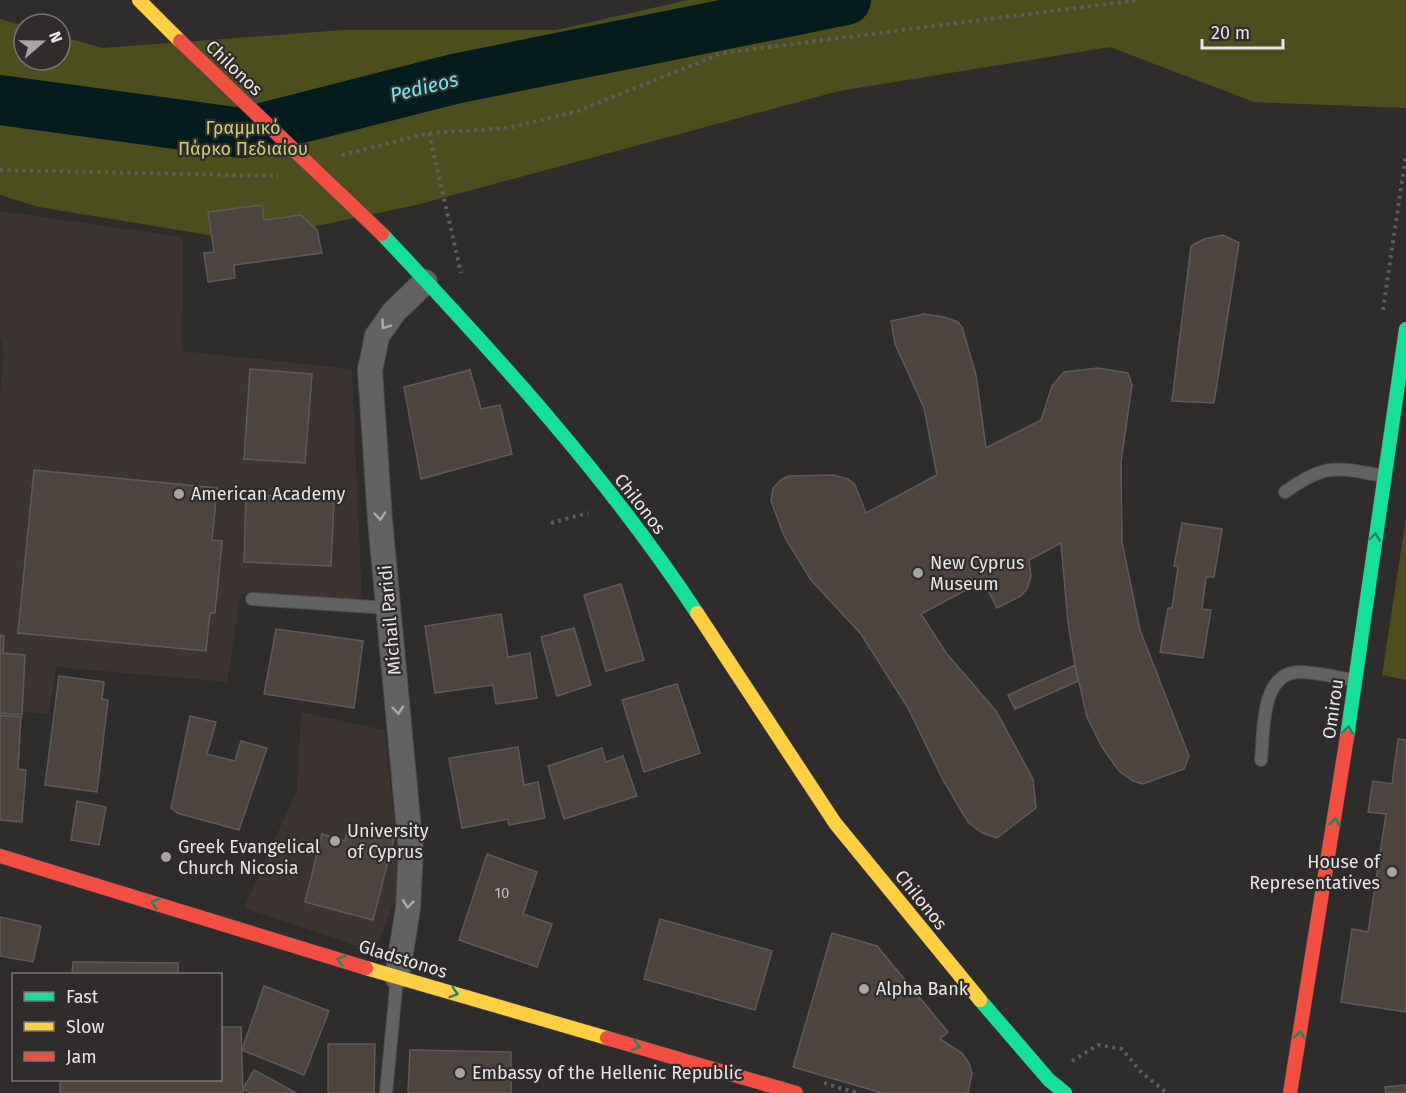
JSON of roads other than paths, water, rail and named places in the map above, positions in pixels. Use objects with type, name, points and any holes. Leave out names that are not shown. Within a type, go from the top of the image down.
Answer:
[{"type":"main road","name":"Chilonos","points":[[139,0],[382,234],[504,364],[576,450],[667,568],[835,823],[939,952],[1055,1088],[1065,1093]]},
{"type":"main road","name":"Omirou","points":[[1290,1093],[1355,680],[1406,329]]},
{"type":"main road","name":"Gladstonos","points":[[0,856],[397,977],[796,1093]]},
{"type":"street","name":"Michail Paridi","points":[[397,977],[408,908],[411,852],[388,608],[370,370],[377,336],[394,312],[425,282]]},
{"type":"lane","points":[[1285,492],[1304,478],[1323,470],[1343,468],[1385,476]]},
{"type":"lane","points":[[252,598],[388,608]]},
{"type":"lane","points":[[1261,760],[1268,702],[1272,686],[1280,678],[1299,672],[1355,680]]},
{"type":"lane","points":[[386,1093],[397,977]]},
{"type":"waterway","name":"Pedieos","points":[[0,100],[242,133],[454,79],[846,0]]},
{"type":"place","name":"American Academy","points":[[179,494]]},
{"type":"place","name":"New Cyprus Museum","points":[[918,573]]},
{"type":"place","name":"University of Cyprus","points":[[335,841]]},
{"type":"place","name":"Greek Evangelical Church Nicosia","points":[[166,857]]},
{"type":"place","name":"House of Representatives","points":[[1392,872]]},
{"type":"place","name":"Alpha Bank","points":[[864,989]]},
{"type":"place","name":"Embassy of the Hellenic Republic","points":[[460,1073]]},
{"type":"park label","name":"Γραμμικό Πάρκο Πεδιαίου","points":[[243,138]]}]
